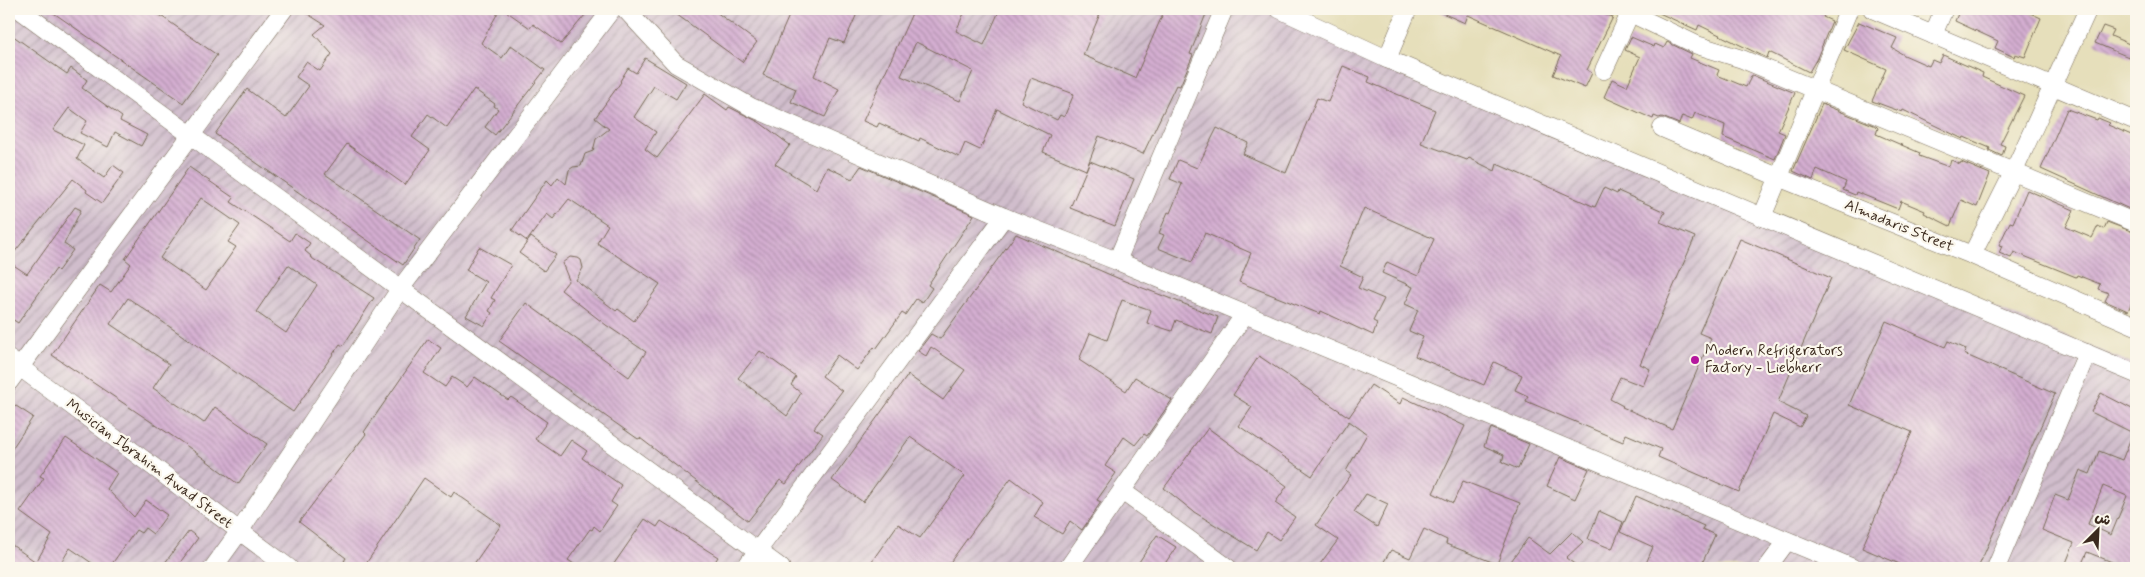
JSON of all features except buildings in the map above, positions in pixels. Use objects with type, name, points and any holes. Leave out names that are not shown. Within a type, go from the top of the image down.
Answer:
[{"type":"street","points":[[19,9],[780,568]]},
{"type":"street","points":[[9,382],[14,363],[191,135],[284,9]]},
{"type":"street","points":[[213,568],[240,532],[400,289],[612,9]]},
{"type":"street","points":[[625,9],[676,64],[751,107],[1004,217],[1117,261],[1853,568]]},
{"type":"street","points":[[1117,261],[1224,9]]},
{"type":"street","points":[[1279,9],[1387,59],[2136,374]]},
{"type":"street","points":[[1387,59],[1408,9]]},
{"type":"street","points":[[1762,217],[1848,9]]},
{"type":"street","points":[[1872,9],[2136,121]]},
{"type":"street","points":[[1933,35],[1944,9]]},
{"type":"street","points":[[1972,255],[2014,172],[2088,9]]},
{"type":"street","points":[[1604,70],[1628,10],[1697,45],[1734,55],[2136,223]]},
{"type":"street","name":"Almadaris Street","points":[[1662,128],[1972,255],[2136,326]]},
{"type":"street","points":[[745,568],[1004,217]]},
{"type":"street","points":[[1068,568],[1245,314]]},
{"type":"street","points":[[1996,568],[2087,353]]},
{"type":"street","name":"Musician Ibrahim Awad Street","points":[[14,363],[289,568]]},
{"type":"street","points":[[1122,491],[1228,568]]},
{"type":"street","points":[[1767,568],[1787,541]]},
{"type":"shaded area","points":[[9,9],[1262,9],[2136,365],[2136,568],[9,568]]},
{"type":"place","name":"Modern Refrigerators Factory - Liebherr","points":[[1695,360]]}]
